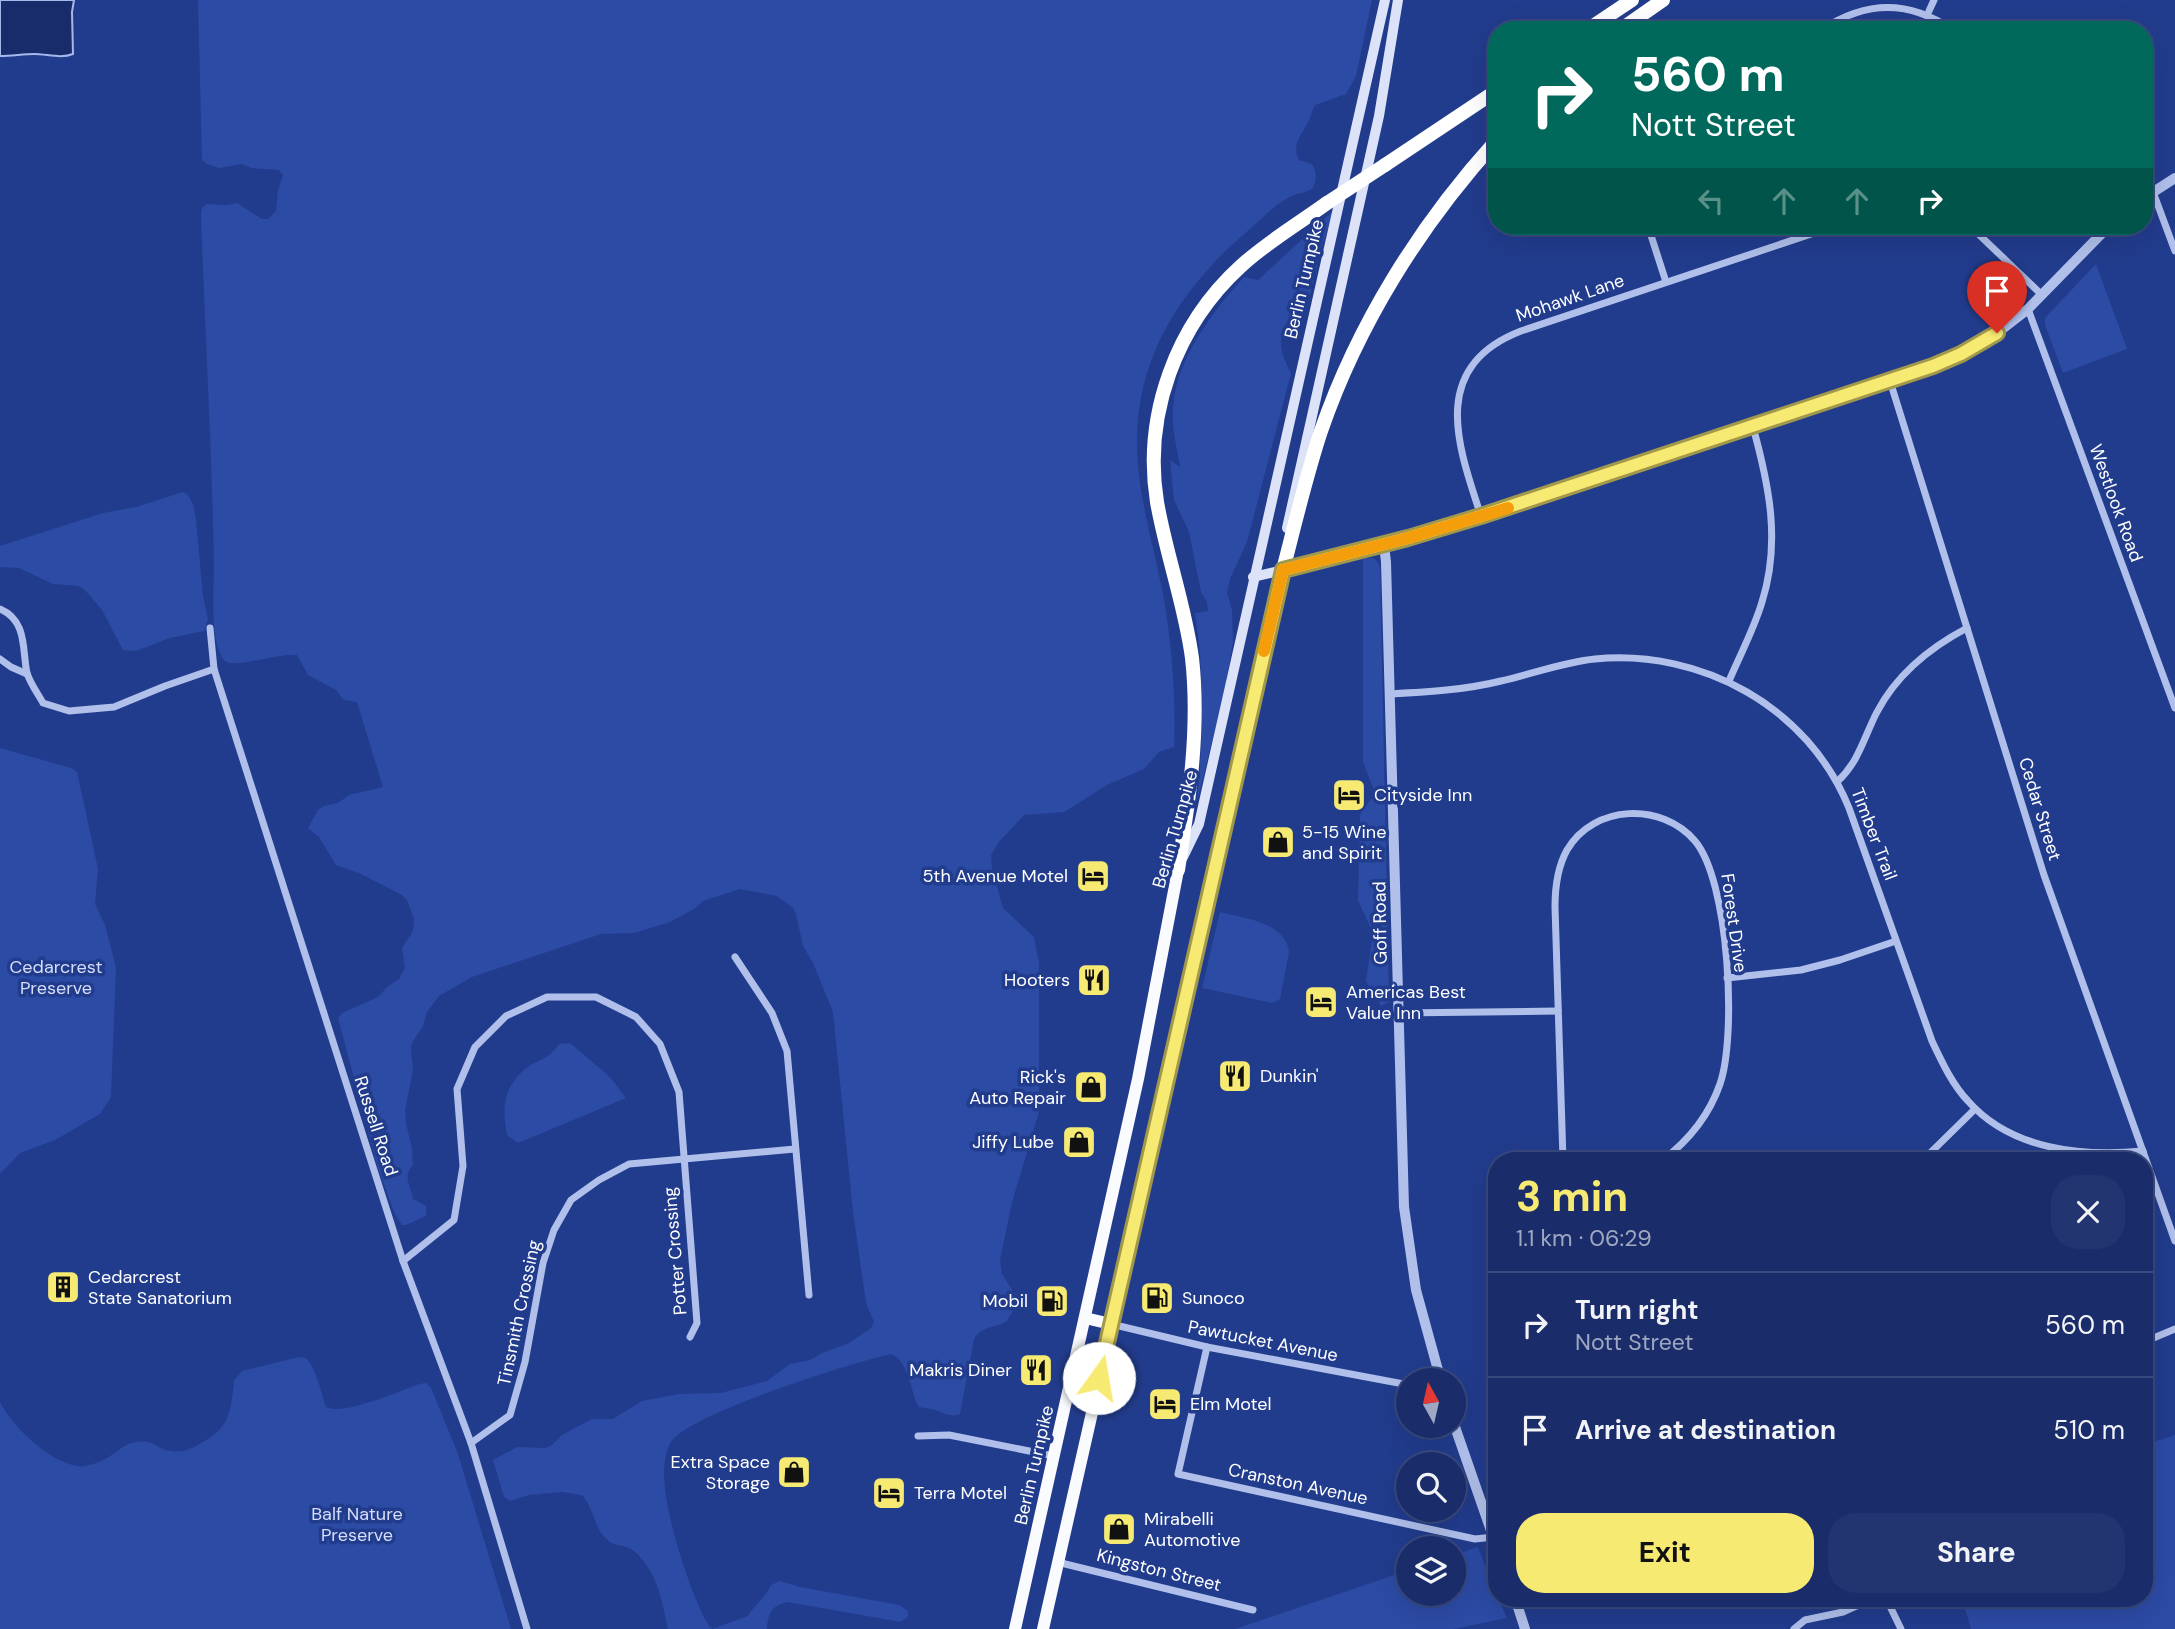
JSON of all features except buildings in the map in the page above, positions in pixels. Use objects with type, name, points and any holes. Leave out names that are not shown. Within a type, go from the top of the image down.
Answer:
[{"type":"highway","points":[[1600,21],[1632,0]]},
{"type":"highway","points":[[1633,21],[1663,0]]},
{"type":"highway","points":[[1178,870],[1192,771],[1195,693],[1188,631],[1157,498],[1154,443],[1159,407],[1169,372],[1194,322],[1216,292],[1255,254],[1488,96]]},
{"type":"highway","points":[[1043,1629],[1283,570],[1321,430],[1356,348],[1391,281],[1426,228],[1488,150]]},
{"type":"highway","name":"Berlin Turnpike","points":[[1015,1629],[1142,1059],[1178,870]]},
{"type":"highway","points":[[1085,1318],[1111,1324]]},
{"type":"main road","name":"Berlin Turnpike","points":[[1178,870],[1199,824],[1385,0]]},
{"type":"main road","points":[[1253,577],[1283,570],[1286,534],[1379,116],[1398,0]]},
{"type":"street","points":[[1928,10],[1934,0]]},
{"type":"street","points":[[1835,21],[1853,10],[1871,4],[1896,3],[1928,10],[1942,21]]},
{"type":"street","points":[[2175,177],[2153,192],[2175,251]]},
{"type":"street","points":[[1651,235],[1666,282]]},
{"type":"street","name":"Mohawk Lane","points":[[1481,516],[1460,448],[1456,424],[1461,391],[1478,360],[1493,346],[1513,334],[1808,235]]},
{"type":"street","points":[[1979,235],[2042,295]]},
{"type":"street","points":[[1283,570],[1384,545],[1481,516],[1890,381],[1961,354],[1997,333],[2028,309],[2100,235]]},
{"type":"street","name":"Westlook Road","points":[[2028,309],[2175,708]]},
{"type":"street","name":"Cedar Street","points":[[1890,381],[2048,886],[2143,1151]]},
{"type":"street","points":[[1729,681],[1761,607],[1771,558],[1769,494],[1753,427]]},
{"type":"street","name":"Goff Road","points":[[1384,545],[1406,1229],[1423,1318],[1437,1368]]},
{"type":"street","points":[[0,609],[17,624],[26,646],[27,674],[43,703],[69,711],[114,708],[164,686],[214,669]]},
{"type":"street","name":"Russell Road","points":[[210,628],[214,669],[403,1261],[471,1443],[527,1629]]},
{"type":"street","points":[[1837,782],[1856,761],[1878,710],[1902,676],[1928,651],[1967,628]]},
{"type":"street","name":"Timber Trail","points":[[1390,694],[1479,686],[1571,662],[1610,657],[1667,662],[1700,670],[1729,681],[1767,704],[1816,751],[1837,782],[1849,808],[1936,1050],[1959,1091],[1975,1109],[2003,1128],[2054,1148],[2077,1152]]},
{"type":"street","points":[[0,659],[27,674]]},
{"type":"street","name":"Forest Drive","points":[[1563,1152],[1555,899],[1559,868],[1566,851],[1578,835],[1593,824],[1616,815],[1643,813],[1661,817],[1685,831],[1707,859],[1714,881],[1727,978],[1727,1038],[1721,1082],[1699,1125],[1671,1152]]},
{"type":"street","points":[[1727,978],[1819,965],[1896,941]]},
{"type":"street","points":[[735,957],[772,1013],[787,1051],[809,1295]]},
{"type":"street","name":"Potter Crossing","points":[[403,1261],[454,1220],[463,1166],[457,1089],[475,1047],[506,1016],[547,997],[596,997],[636,1017],[660,1044],[679,1093],[697,1323],[690,1336]]},
{"type":"street","points":[[1398,1013],[1558,1011]]},
{"type":"street","points":[[1931,1152],[1975,1109]]},
{"type":"street","name":"Tinsmith Crossing","points":[[471,1443],[510,1415],[525,1363],[543,1263],[554,1230],[571,1200],[598,1180],[629,1164],[795,1149]]},
{"type":"street","name":"Timber Trail","points":[[2113,1152],[2143,1151]]},
{"type":"street","name":"Cedar Street","points":[[2153,1179],[2174,1237]]},
{"type":"street","name":"Pawtucket Avenue","points":[[1111,1324],[1207,1347],[1396,1383]]},
{"type":"street","points":[[2153,1338],[2175,1328]]},
{"type":"street","name":"Cranston Avenue","points":[[1207,1347],[1178,1474],[1488,1540]]},
{"type":"street","points":[[918,1436],[949,1435],[1054,1456]]},
{"type":"street","points":[[1459,1438],[1488,1521]]},
{"type":"street","name":"Kingston Street","points":[[1058,1562],[1253,1609]]},
{"type":"street","points":[[1518,1607],[1525,1629]]},
{"type":"street","points":[[1794,1629],[1807,1619],[1855,1607]]},
{"type":"street","points":[[1890,1607],[1901,1629]]},
{"type":"green space","points":[[198,0],[1372,0],[1356,76],[1346,94],[1315,105],[1297,144],[1299,160],[1312,164],[1315,170],[1316,180],[1312,189],[1292,196],[1275,207],[1203,274],[1167,326],[1144,383],[1138,415],[1138,466],[1169,632],[1174,691],[1174,747],[1159,752],[1144,769],[1107,785],[1064,812],[1024,815],[998,843],[991,855],[992,869],[1003,908],[1034,937],[1039,963],[1039,1112],[1012,1202],[1000,1260],[1002,1274],[1017,1297],[1017,1303],[1007,1321],[985,1329],[974,1339],[960,1414],[949,1415],[919,1407],[905,1370],[897,1357],[891,1354],[843,1367],[738,1404],[684,1431],[671,1442],[664,1464],[670,1518],[691,1588],[712,1629],[668,1629],[657,1587],[648,1568],[631,1549],[613,1544],[605,1538],[582,1495],[562,1492],[529,1495],[510,1501],[504,1497],[493,1460],[517,1447],[545,1448],[562,1435],[592,1419],[613,1419],[642,1401],[679,1394],[721,1393],[767,1381],[790,1364],[810,1360],[849,1343],[871,1328],[874,1322],[866,1303],[853,1212],[833,1012],[803,946],[793,908],[777,896],[740,889],[703,901],[670,922],[634,933],[601,934],[472,977],[439,996],[427,1012],[423,1026],[412,1043],[413,1070],[405,1110],[413,1165],[408,1177],[413,1199],[426,1206],[426,1216],[402,1225],[395,1214],[378,1168],[338,1018],[342,1013],[378,997],[399,979],[405,968],[402,948],[413,931],[414,919],[407,900],[402,895],[361,874],[336,865],[319,837],[308,828],[318,810],[324,806],[338,803],[349,795],[383,787],[357,702],[344,700],[336,690],[308,675],[297,655],[238,663],[225,661],[214,630],[212,479],[202,208],[206,204],[237,203],[262,219],[268,219],[276,211],[283,175],[279,170],[252,168],[242,164],[219,168],[202,160]]},
{"type":"green space","points":[[1334,210],[1320,252],[1309,300],[1292,316],[1282,332],[1282,351],[1291,373],[1247,542],[1227,592],[1232,610],[1233,642],[1225,689],[1197,802],[1202,707],[1195,613],[1208,611],[1207,602],[1201,592],[1189,532],[1174,500],[1170,460],[1180,467],[1173,424],[1177,382],[1184,363],[1205,326],[1244,277],[1258,280]]},
{"type":"green space","points":[[2096,264],[2127,349],[2063,373],[2045,325],[2045,318]]},
{"type":"green space","points":[[183,492],[193,504],[196,520],[203,596],[208,619],[204,631],[170,638],[136,651],[123,650],[102,610],[85,590],[79,586],[53,584],[19,568],[0,567],[0,546],[103,513],[136,507]]},
{"type":"green space","points":[[1372,558],[1380,567],[1389,1002],[1381,1006],[1366,981],[1373,933],[1358,900],[1360,815],[1375,793],[1363,761],[1363,559]]},
{"type":"green space","name":"Cedarcrest Preserve","points":[[0,748],[77,772],[98,869],[95,904],[105,925],[116,968],[111,1097],[100,1114],[55,1140],[20,1153],[0,1174]]},
{"type":"green space","points":[[1220,912],[1262,923],[1280,934],[1286,942],[1289,952],[1280,999],[1272,1003],[1202,988]]},
{"type":"green space","points":[[570,1043],[610,1077],[626,1098],[518,1143],[507,1135],[505,1126],[506,1100],[512,1084],[524,1070],[547,1057],[559,1044]]},
{"type":"green space","name":"Balf Nature Preserve","points":[[299,1357],[306,1358],[313,1369],[326,1407],[334,1409],[358,1406],[419,1384],[426,1383],[431,1388],[458,1454],[511,1629],[0,1629],[0,1402],[13,1422],[43,1450],[66,1463],[90,1465],[136,1442],[147,1442],[175,1451],[194,1447],[211,1437],[223,1425],[230,1410],[234,1381],[242,1371]]},
{"type":"green space","points":[[2175,1435],[2175,1629],[1971,1629],[1965,1607],[2153,1607],[2153,1442]]},
{"type":"green space","points":[[1478,1547],[1488,1573],[1488,1607],[1502,1607],[1507,1618],[1454,1629],[1235,1629],[1396,1574],[1396,1606],[1466,1606],[1466,1551]]},
{"type":"green space","points":[[780,1581],[899,1605],[908,1611],[908,1617],[900,1622],[787,1602],[771,1611],[767,1629],[712,1629],[748,1616],[771,1585]]},
{"type":"shaded area","points":[[0,0],[74,0],[73,54],[0,56]]},
{"type":"slow traffic","points":[[1264,651],[1283,570],[1408,538],[1508,508]]},
{"type":"place","name":"Cityside Inn","points":[[1349,795]]},
{"type":"place","name":"5-15 Wine and Spirit","points":[[1278,842]]},
{"type":"place","name":"5th Avenue Motel","points":[[1093,876]]},
{"type":"place","name":"Hooters","points":[[1094,980]]},
{"type":"place","name":"Americas Best Value Inn","points":[[1321,1002]]},
{"type":"place","name":"Dunkin'","points":[[1235,1076]]},
{"type":"place","name":"Rick's Auto Repair","points":[[1091,1087]]},
{"type":"place","name":"Jiffy Lube","points":[[1079,1142]]},
{"type":"place","name":"Cedarcrest State Sanatorium","points":[[63,1287]]},
{"type":"place","name":"Sunoco","points":[[1157,1298]]},
{"type":"place","name":"Mobil","points":[[1052,1301]]},
{"type":"place","name":"Makris Diner","points":[[1036,1370]]},
{"type":"place","name":"Elm Motel","points":[[1165,1404]]},
{"type":"place","name":"Extra Space Storage","points":[[794,1472]]},
{"type":"place","name":"Terra Motel","points":[[889,1493]]},
{"type":"place","name":"Mirabelli Automotive","points":[[1119,1529]]},
{"type":"route","points":[[1099,1378],[1283,570],[1408,538],[1550,494],[1933,366],[1961,354],[1997,333]]}]
